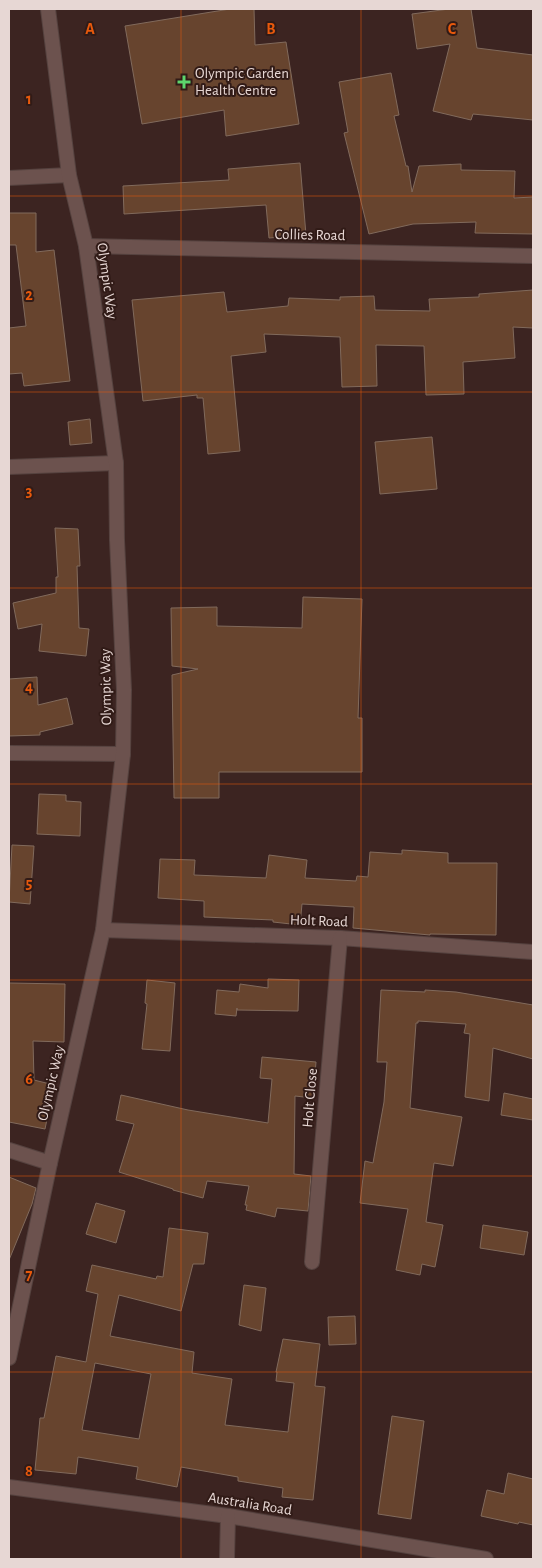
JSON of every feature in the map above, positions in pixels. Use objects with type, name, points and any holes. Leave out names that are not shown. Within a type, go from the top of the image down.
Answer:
[{"type":"street","name":"Olympic Way","points":[[9,1358],[50,1163],[103,930],[123,754],[124,690],[116,463],[86,246],[69,175],[48,9]]},
{"type":"street","points":[[9,178],[69,175]]},
{"type":"street","name":"Collies Road","points":[[86,246],[533,256]]},
{"type":"street","points":[[9,467],[116,463]]},
{"type":"street","points":[[9,753],[123,754]]},
{"type":"street","name":"Holt Road","points":[[103,930],[340,938],[533,952]]},
{"type":"street","name":"Holt Close","points":[[312,1262],[340,938]]},
{"type":"street","points":[[9,1150],[50,1163]]},
{"type":"street","name":"Australia Road","points":[[9,1487],[228,1516],[486,1559]]},
{"type":"street","points":[[228,1516],[228,1559]]},
{"type":"building","name":"Olympic Garden Health Centre","points":[[230,9],[254,9],[255,45],[286,42],[299,124],[226,136],[224,110],[142,124],[125,26]]},
{"type":"building","points":[[449,9],[471,9],[477,48],[533,55],[533,120],[473,114],[471,120],[433,111],[450,44],[417,49],[412,14]]},
{"type":"building","points":[[391,73],[399,115],[394,116],[406,166],[408,166],[412,192],[419,166],[461,164],[461,170],[515,171],[514,198],[533,197],[533,234],[475,233],[476,222],[413,224],[369,234],[344,133],[348,132],[339,82]]},
{"type":"building","points":[[300,163],[306,235],[269,238],[266,205],[124,214],[123,186],[229,180],[228,169]]},
{"type":"building","points":[[9,213],[36,213],[36,252],[54,250],[70,381],[24,386],[22,373],[9,374],[9,328],[26,326],[16,245],[9,245]]},
{"type":"building","points":[[533,290],[533,328],[513,327],[515,358],[463,362],[464,394],[426,395],[424,346],[376,345],[377,386],[342,387],[340,337],[264,334],[266,352],[231,356],[240,451],[208,454],[203,398],[197,398],[197,395],[143,401],[132,300],[224,292],[227,312],[288,306],[289,298],[340,300],[340,297],[374,296],[375,310],[430,311],[429,299],[479,297],[479,294]]},
{"type":"building","points":[[90,419],[92,443],[70,445],[68,422]]},
{"type":"building","points":[[432,437],[437,489],[380,494],[375,442]]},
{"type":"building","points":[[55,528],[78,529],[80,566],[77,566],[79,628],[89,629],[86,656],[39,651],[42,624],[18,629],[13,603],[56,593],[56,577],[58,577]]},
{"type":"building","points":[[303,597],[362,599],[358,718],[362,718],[362,772],[219,772],[219,798],[174,798],[172,675],[198,669],[172,666],[171,608],[217,607],[217,626],[302,628]]},
{"type":"building","points":[[37,677],[38,705],[67,698],[73,724],[40,732],[40,735],[9,736],[9,679]]},
{"type":"building","points":[[39,794],[66,795],[66,801],[81,802],[80,836],[37,834]]},
{"type":"building","points":[[12,845],[34,846],[30,904],[9,902]]},
{"type":"building","points":[[402,850],[448,853],[448,863],[497,863],[496,935],[430,935],[353,928],[354,907],[302,904],[300,925],[273,922],[273,920],[204,917],[204,901],[158,898],[160,859],[195,860],[194,875],[266,878],[269,855],[307,860],[305,878],[356,881],[357,876],[368,877],[370,852],[402,854]]},
{"type":"building","points":[[268,979],[299,980],[298,1011],[237,1010],[237,1008],[236,1016],[215,1014],[217,990],[239,992],[240,984],[268,988]]},
{"type":"building","points":[[147,980],[175,983],[170,1051],[142,1049],[147,1004],[145,1003]]},
{"type":"building","points":[[9,983],[65,984],[64,1042],[33,1041],[34,1080],[54,1085],[45,1129],[9,1122]]},
{"type":"building","points":[[381,990],[456,992],[533,1005],[533,1059],[493,1048],[489,1101],[465,1097],[470,1034],[464,1033],[466,1024],[418,1021],[416,1023],[410,1108],[462,1117],[453,1166],[434,1163],[426,1222],[443,1225],[435,1267],[422,1264],[420,1275],[396,1270],[408,1209],[360,1203],[365,1161],[373,1163],[384,1102],[387,1062],[377,1062]]},
{"type":"building","points":[[262,1057],[316,1062],[313,1098],[295,1096],[294,1174],[311,1176],[308,1211],[277,1208],[275,1217],[246,1210],[247,1205],[245,1205],[249,1186],[207,1181],[203,1198],[119,1172],[134,1124],[116,1120],[121,1095],[188,1110],[268,1123],[272,1079],[260,1078]]},
{"type":"building","points":[[504,1093],[533,1099],[533,1120],[501,1115]]},
{"type":"building","points":[[9,1177],[36,1188],[32,1204],[9,1260]]},
{"type":"building","points":[[96,1203],[125,1211],[116,1243],[86,1234]]},
{"type":"building","points":[[483,1225],[528,1232],[524,1255],[480,1248]]},
{"type":"building","points":[[169,1228],[208,1233],[204,1264],[193,1264],[181,1311],[119,1295],[110,1336],[194,1352],[192,1373],[232,1379],[225,1425],[288,1432],[294,1383],[276,1381],[283,1339],[320,1344],[315,1386],[325,1387],[313,1500],[282,1497],[283,1488],[238,1481],[238,1477],[181,1467],[177,1487],[136,1479],[138,1467],[78,1457],[76,1474],[35,1470],[40,1418],[44,1418],[56,1356],[86,1362],[98,1294],[86,1291],[92,1265],[156,1279],[157,1276],[163,1277]],"holes":[[[95,1363],[151,1374],[139,1439],[82,1430]]]},
{"type":"building","points":[[244,1285],[266,1288],[261,1331],[239,1325]]},
{"type":"building","points":[[355,1316],[356,1344],[329,1345],[328,1317]]},
{"type":"building","points":[[392,1416],[424,1421],[411,1519],[378,1514]]},
{"type":"building","points":[[508,1473],[533,1479],[533,1525],[519,1522],[518,1524],[481,1516],[487,1490],[504,1494]]},
{"type":"place","name":"Olympic Garden Health Centre","points":[[184,82]]}]
